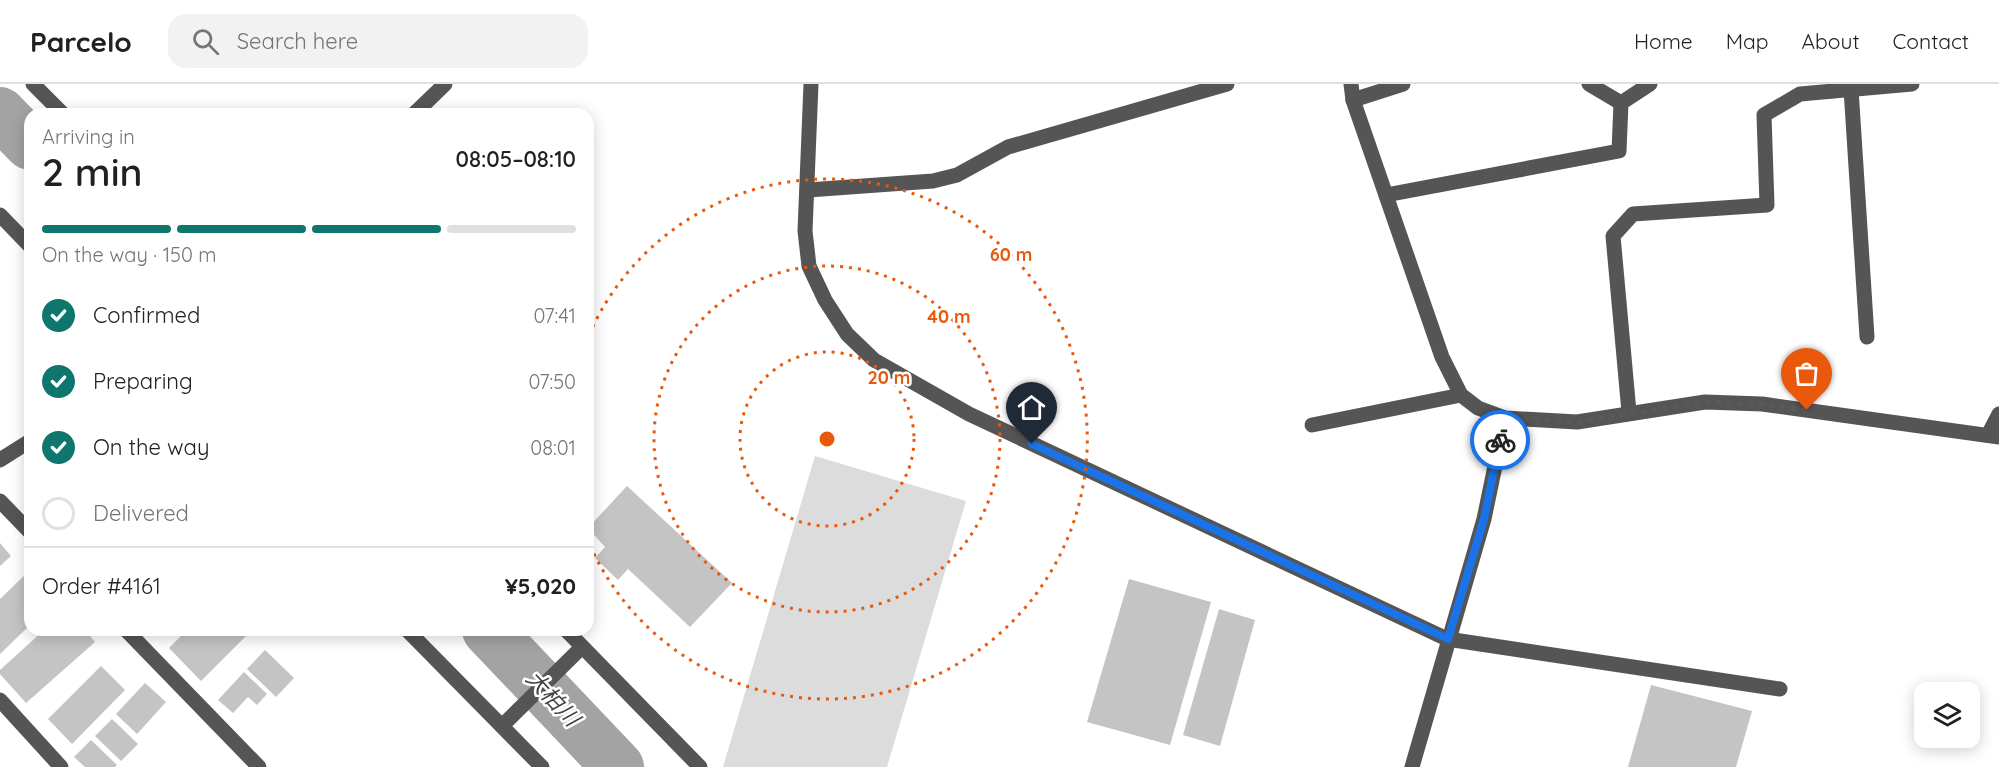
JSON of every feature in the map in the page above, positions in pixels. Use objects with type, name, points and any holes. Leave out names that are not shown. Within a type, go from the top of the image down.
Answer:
[{"type":"street","points":[[33,84],[57,108]]},
{"type":"street","points":[[420,108],[445,84]]},
{"type":"street","points":[[811,84],[806,231],[809,266],[825,300],[847,334],[874,360],[969,414],[1448,639],[1780,689]]},
{"type":"street","points":[[808,190],[933,181],[950,177],[1008,147],[1227,84]]},
{"type":"street","points":[[1403,84],[1352,92],[1442,357],[1461,395],[1478,408],[1505,418],[1577,422],[1629,412],[1705,402],[1761,404],[1993,436],[1999,414]]},
{"type":"street","points":[[1589,84],[1621,103]]},
{"type":"street","points":[[1621,103],[1650,84]]},
{"type":"street","points":[[1629,412],[1613,236],[1634,214],[1767,205],[1764,115],[1800,94],[1912,84]]},
{"type":"street","points":[[1851,89],[1867,337]]},
{"type":"street","points":[[1386,195],[1619,151],[1621,103]]},
{"type":"street","points":[[0,215],[24,240]]},
{"type":"street","points":[[1312,425],[1461,395]]},
{"type":"street","points":[[1412,767],[1484,519],[1505,418]]},
{"type":"street","points":[[0,460],[24,445]]},
{"type":"street","points":[[0,501],[24,526]]},
{"type":"street","points":[[132,636],[259,767]]},
{"type":"street","points":[[413,636],[542,767]]},
{"type":"street","points":[[572,636],[700,767]]},
{"type":"street","points":[[502,726],[582,647]]},
{"type":"street","points":[[0,700],[61,767]]},
{"type":"shaded area","points":[[815,456],[966,501],[887,767],[723,767]]},
{"type":"building","points":[[627,486],[732,583],[690,627],[628,569],[618,580],[595,558],[605,547],[594,535],[594,522]]},
{"type":"building","points":[[0,543],[11,556],[0,566]]},
{"type":"building","points":[[24,576],[24,631],[0,654],[0,599]]},
{"type":"building","points":[[1129,579],[1211,602],[1170,745],[1087,722]]},
{"type":"building","points":[[1219,609],[1255,620],[1220,746],[1183,735]]},
{"type":"building","points":[[37,636],[90,636],[95,642],[26,703],[0,674],[0,670]]},
{"type":"building","points":[[181,636],[246,636],[201,681],[169,648]]},
{"type":"building","points":[[265,650],[294,678],[276,697],[247,669]]},
{"type":"building","points":[[101,666],[125,690],[72,744],[48,719]]},
{"type":"building","points":[[244,672],[267,694],[257,705],[248,697],[233,713],[218,700]]},
{"type":"building","points":[[145,683],[166,702],[137,734],[116,714]]},
{"type":"building","points":[[1651,685],[1752,711],[1736,767],[1628,767]]},
{"type":"building","points":[[112,719],[138,744],[121,761],[95,736]]},
{"type":"building","points":[[91,740],[117,765],[115,767],[85,767],[74,757]]},
{"type":"waterway","name":"大柏川","points":[[0,113],[24,138]]},
{"type":"waterway","name":"大柏川","points":[[494,636],[618,767]]},
{"type":"way so far","points":[[1500,440],[1505,418],[1577,422],[1629,412],[1705,402],[1761,404],[1807,410]]},
{"type":"route","points":[[1032,444],[1448,639],[1484,519],[1500,440]]}]
